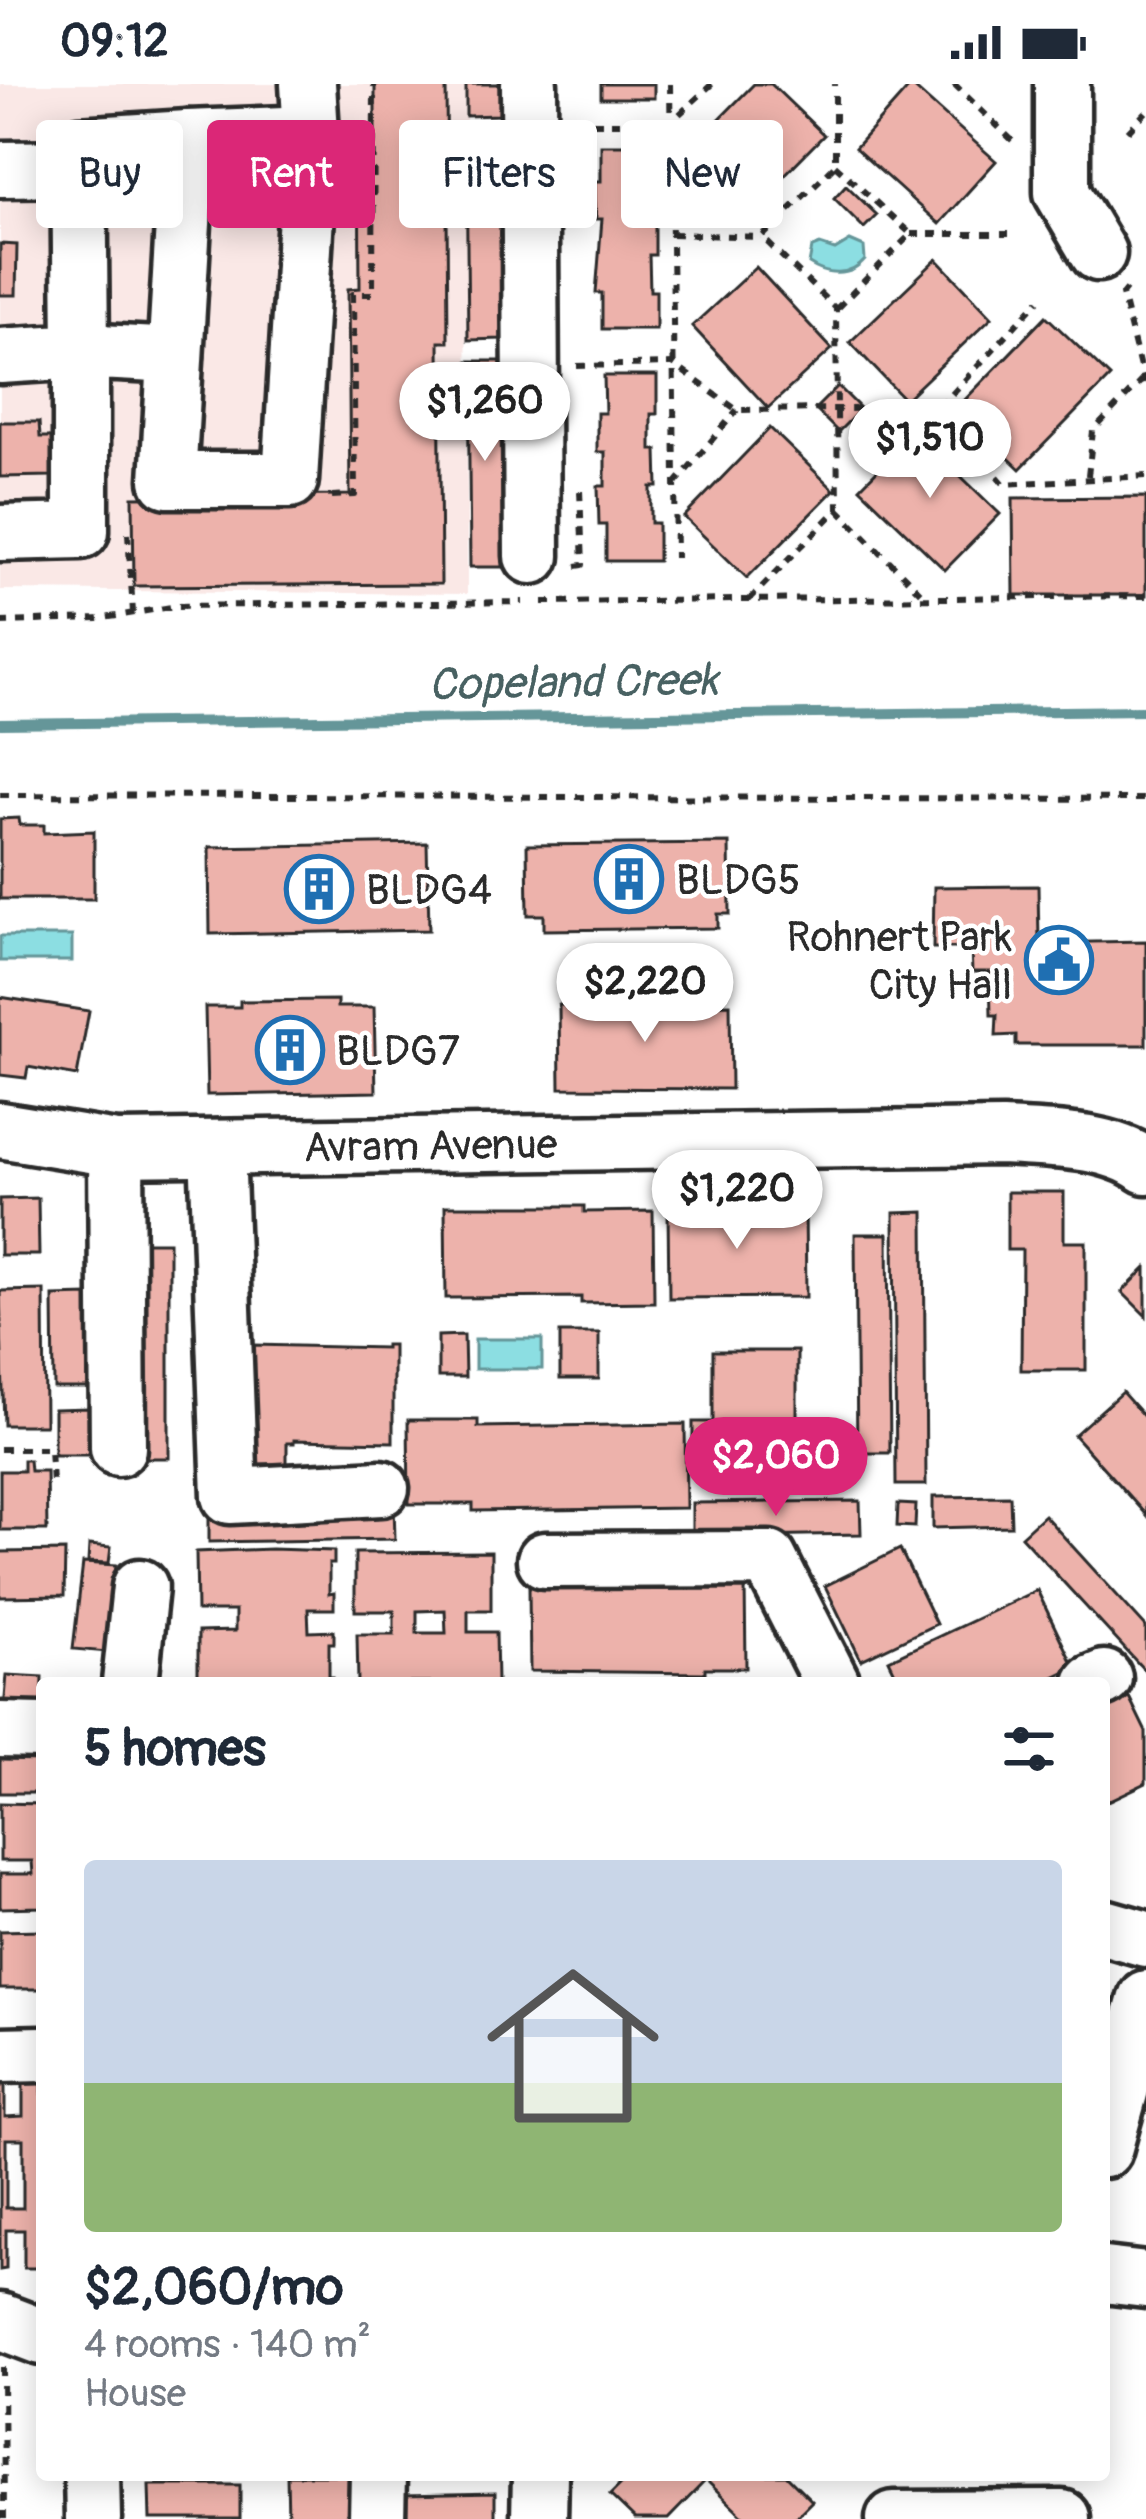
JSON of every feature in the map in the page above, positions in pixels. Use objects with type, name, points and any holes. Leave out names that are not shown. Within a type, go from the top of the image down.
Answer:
[{"type":"street","points":[[530,84],[532,556]]},
{"type":"street","points":[[1062,84],[1062,192],[1115,268]]},
{"type":"street","points":[[183,138],[310,108],[290,480],[168,480],[188,138]]},
{"type":"street","points":[[0,169],[36,169]]},
{"type":"street","points":[[0,532],[81,531],[80,228]]},
{"type":"street","points":[[0,356],[81,351],[176,356]]},
{"type":"street","name":"Avram Avenue","points":[[0,1130],[116,1149],[1002,1137],[1068,1141],[1134,1157],[1146,1166]]},
{"type":"street","points":[[217,1148],[230,1496],[381,1489]]},
{"type":"street","points":[[116,1149],[118,1448]]},
{"type":"street","points":[[545,1560],[769,1559],[829,1677]]},
{"type":"street","points":[[131,1677],[140,1587]]},
{"type":"street","points":[[0,1730],[36,1731]]},
{"type":"street","points":[[1110,1929],[1146,1939]]},
{"type":"street","points":[[1120,2135],[1146,1998]]},
{"type":"street","points":[[0,2055],[36,2054]]},
{"type":"street","points":[[1110,2276],[1146,2280]]},
{"type":"street","points":[[92,2481],[94,2519]]},
{"type":"street","points":[[377,2519],[378,2481]]},
{"type":"street","points":[[539,2519],[540,2481]]},
{"type":"street","points":[[893,2519],[1062,2518],[1064,2481]]},
{"type":"path","points":[[670,84],[670,120]]},
{"type":"path","points":[[673,120],[712,84]]},
{"type":"path","points":[[762,237],[835,165],[835,84]]},
{"type":"path","points":[[954,84],[1014,142]]},
{"type":"path","points":[[1128,131],[1146,112]]},
{"type":"path","points":[[835,165],[911,234],[1010,234]]},
{"type":"path","points":[[672,228],[676,558]]},
{"type":"path","points":[[672,234],[762,237],[836,309],[838,509],[926,598]]},
{"type":"path","points":[[836,309],[911,234]]},
{"type":"path","points":[[1115,268],[1146,392]]},
{"type":"path","points":[[585,367],[673,364],[737,410],[939,408],[1039,300]]},
{"type":"path","points":[[1088,476],[1093,431],[1144,378]]},
{"type":"path","points":[[939,408],[1004,484],[1146,476]]},
{"type":"path","points":[[675,484],[737,410]]},
{"type":"path","points":[[749,600],[838,509]]},
{"type":"path","points":[[0,622],[98,619],[177,606],[1146,596]]},
{"type":"path","points":[[0,795],[1146,799]]},
{"type":"path","points":[[0,1449],[50,1450],[52,1482]]},
{"type":"path","points":[[4,2519],[2,2413],[15,2326]]},
{"type":"shaded area","points":[[0,84],[466,84],[466,120],[399,120],[399,228],[466,228],[467,594],[0,590]]},
{"type":"water","points":[[850,241],[864,247],[865,260],[852,270],[831,273],[809,264],[812,248],[820,245],[835,250]]},
{"type":"water","points":[[0,936],[72,936],[72,961],[0,961]]},
{"type":"water","points":[[475,1339],[542,1339],[542,1369],[475,1369]]},
{"type":"building","points":[[375,84],[446,84],[446,120],[399,120],[399,228],[447,228],[448,342],[439,342],[441,584],[134,586],[133,497],[350,495],[348,289],[360,288],[360,228],[375,228]]},
{"type":"building","points":[[466,84],[499,84],[499,115],[466,116]]},
{"type":"building","points":[[601,84],[654,84],[654,98],[601,98]]},
{"type":"building","points":[[754,84],[771,84],[824,135],[783,176],[783,120],[718,120]]},
{"type":"building","points":[[911,85],[996,161],[939,224],[855,148]]},
{"type":"building","points":[[601,145],[621,145],[621,228],[655,228],[655,255],[649,255],[656,329],[602,329],[602,293],[596,293],[602,219],[597,219],[597,181],[601,181]]},
{"type":"building","points":[[846,185],[877,215],[864,228],[834,198]]},
{"type":"building","points":[[467,228],[500,228],[502,339],[468,340]]},
{"type":"building","points":[[0,244],[17,245],[16,295],[0,295]]},
{"type":"building","points":[[937,259],[992,317],[905,400],[850,342]]},
{"type":"building","points":[[756,267],[832,349],[768,408],[692,326]]},
{"type":"building","points":[[1046,316],[1110,377],[1020,469],[957,408]]},
{"type":"building","points":[[468,361],[501,361],[503,567],[470,567]]},
{"type":"building","points":[[604,376],[657,376],[651,450],[657,450],[658,487],[651,487],[651,523],[658,523],[658,561],[606,561],[606,525],[599,525],[598,486],[605,486],[605,452],[597,452],[597,413],[605,413]]},
{"type":"building","points":[[838,386],[861,409],[838,432],[815,409]]},
{"type":"building","points":[[0,422],[39,422],[40,437],[52,437],[52,476],[0,477]]},
{"type":"building","points":[[770,428],[834,490],[747,578],[684,517]]},
{"type":"building","points":[[915,432],[1000,514],[945,570],[860,488]]},
{"type":"building","points":[[1146,497],[1146,595],[1014,595],[1013,498]]},
{"type":"building","points":[[19,818],[20,825],[44,825],[44,833],[94,831],[94,899],[0,899],[0,819]]},
{"type":"building","name":"BLDG4","points":[[427,843],[429,930],[210,934],[209,847]]},
{"type":"building","name":"BLDG5","points":[[729,843],[730,914],[718,914],[718,928],[544,930],[544,915],[528,915],[527,845]]},
{"type":"building","name":"Rohnert Park City Hall","points":[[1038,886],[1039,943],[1146,941],[1146,1045],[1016,1045],[1016,1035],[996,1036],[990,972],[972,972],[971,948],[933,948],[934,887]]},
{"type":"building","points":[[0,997],[89,1011],[77,1076],[28,1067],[26,1078],[0,1075]]},
{"type":"building","points":[[690,998],[690,1005],[730,1004],[731,1089],[560,1088],[559,1005],[595,1005],[595,999]]},
{"type":"building","name":"BLDG7","points":[[337,1000],[337,1007],[374,1007],[376,1092],[207,1095],[205,1007],[240,1007],[240,1001]]},
{"type":"building","points":[[1007,1192],[1064,1192],[1064,1242],[1086,1242],[1086,1370],[1021,1370],[1022,1250],[1007,1250]]},
{"type":"building","points":[[38,1198],[39,1255],[0,1255],[0,1199]]},
{"type":"building","points":[[445,1206],[653,1211],[654,1302],[446,1298]]},
{"type":"building","points":[[805,1207],[806,1297],[669,1298],[668,1208]]},
{"type":"building","points":[[924,1212],[926,1485],[896,1485],[894,1213]]},
{"type":"building","points":[[855,1234],[888,1234],[890,1453],[857,1453]]},
{"type":"building","points":[[135,1242],[169,1242],[169,1458],[135,1458]]},
{"type":"building","points":[[1146,1268],[1146,1316],[1122,1292]]},
{"type":"building","points":[[44,1290],[45,1425],[4,1425],[0,1291]]},
{"type":"building","points":[[88,1295],[88,1388],[54,1388],[53,1296]]},
{"type":"building","points":[[560,1333],[599,1333],[599,1379],[560,1379]]},
{"type":"building","points":[[464,1335],[465,1377],[438,1377],[438,1336]]},
{"type":"building","points":[[253,1345],[393,1345],[393,1442],[294,1440],[287,1443],[287,1464],[253,1464]]},
{"type":"building","points":[[713,1351],[797,1351],[797,1421],[812,1421],[813,1454],[693,1455],[693,1422],[713,1422]]},
{"type":"building","points":[[1122,1392],[1146,1419],[1146,1515],[1074,1435]]},
{"type":"building","points":[[89,1408],[89,1455],[54,1455],[54,1409]]},
{"type":"building","points":[[408,1420],[478,1420],[478,1427],[685,1424],[686,1508],[473,1511],[473,1504],[409,1504]]},
{"type":"building","points":[[23,1460],[29,1460],[30,1471],[46,1471],[47,1530],[0,1530],[0,1471],[23,1471]]},
{"type":"building","points":[[1010,1496],[1011,1526],[933,1528],[933,1497]]},
{"type":"building","points":[[860,1501],[861,1534],[692,1537],[692,1503]]},
{"type":"building","points":[[898,1504],[916,1505],[915,1527],[897,1526]]},
{"type":"building","points":[[394,1505],[395,1539],[209,1542],[209,1507]]},
{"type":"building","points":[[1044,1515],[1146,1627],[1146,1672],[1021,1536]]},
{"type":"building","points":[[89,1545],[111,1547],[109,1563],[88,1562]]},
{"type":"building","points":[[900,1549],[936,1624],[861,1660],[825,1586]]},
{"type":"building","points":[[65,1551],[64,1596],[0,1597],[0,1552]]},
{"type":"building","points":[[334,1551],[329,1594],[334,1593],[334,1609],[308,1609],[309,1632],[334,1631],[334,1643],[329,1643],[329,1677],[198,1677],[198,1632],[235,1631],[235,1611],[197,1611],[196,1552]]},
{"type":"building","points":[[491,1552],[491,1610],[468,1610],[468,1632],[496,1632],[497,1677],[358,1677],[357,1634],[394,1634],[394,1611],[355,1611],[355,1553]],"holes":[[[445,1610],[446,1633],[417,1633],[417,1611]]]},
{"type":"building","points":[[83,1563],[116,1565],[107,1652],[73,1649]]},
{"type":"building","points":[[745,1584],[746,1668],[705,1668],[705,1673],[530,1671],[529,1587]]},
{"type":"building","points":[[1037,1590],[1074,1667],[1053,1677],[897,1677],[889,1660]]},
{"type":"building","points":[[7,1675],[43,1677],[36,1677],[36,1712],[4,1710]]},
{"type":"building","points":[[1129,1697],[1146,1732],[1146,1783],[1110,1800],[1110,1706]]},
{"type":"building","points":[[0,1755],[36,1756],[36,1793],[0,1793]]},
{"type":"building","points":[[0,1803],[36,1804],[36,1907],[0,1908],[0,1874],[33,1874],[32,1861],[0,1861]]},
{"type":"building","points":[[36,1930],[36,1989],[0,1989],[0,1931]]},
{"type":"building","points":[[0,2077],[5,2077],[5,2117],[23,2116],[23,2077],[36,2077],[36,2268],[24,2268],[24,2230],[6,2230],[6,2269],[0,2270]],"holes":[[[6,2139],[23,2139],[23,2208],[6,2208]]]},
{"type":"building","points":[[287,2481],[353,2481],[353,2519],[288,2519]]},
{"type":"building","points":[[616,2481],[705,2481],[668,2519],[635,2519],[610,2495],[620,2485]]},
{"type":"building","points":[[707,2481],[792,2481],[812,2501],[794,2519],[746,2519]]},
{"type":"building","points":[[149,2485],[240,2485],[240,2519],[150,2519]]},
{"type":"building","points":[[495,2493],[495,2519],[405,2519],[404,2495]]},
{"type":"waterway","name":"Copeland Creek","points":[[0,724],[1146,710]]},
{"type":"place","name":"BLDG5","points":[[629,879]]},
{"type":"place","name":"BLDG4","points":[[319,889]]},
{"type":"place","name":"Rohnert Park City Hall","points":[[1059,960]]},
{"type":"place","name":"BLDG7","points":[[290,1050]]}]
